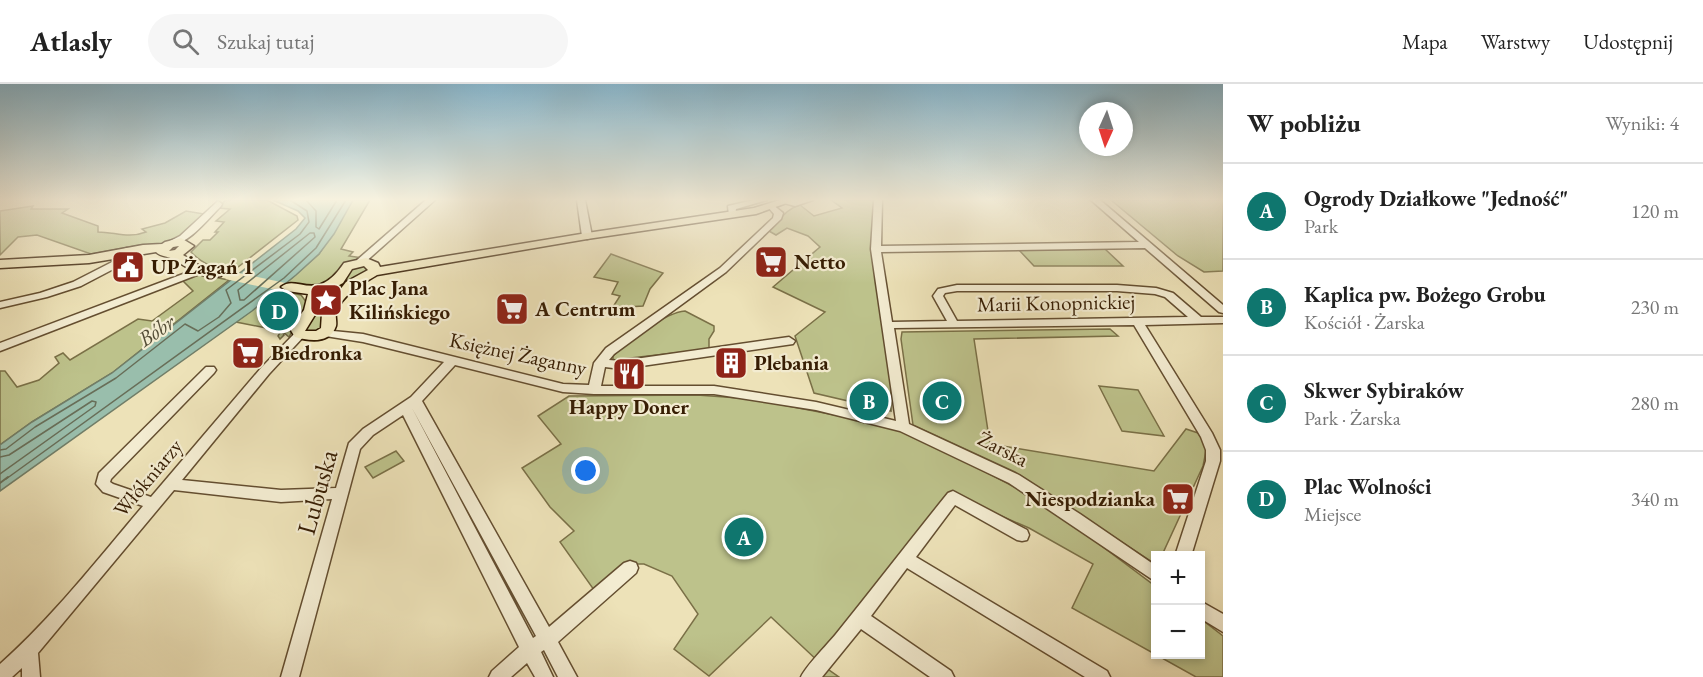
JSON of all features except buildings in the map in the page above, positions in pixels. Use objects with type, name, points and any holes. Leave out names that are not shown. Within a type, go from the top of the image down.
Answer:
[{"type":"main road","points":[[369,266],[336,301],[329,313],[327,329],[307,336],[300,334],[297,329],[311,310],[316,295],[339,280],[348,266],[369,266],[406,266],[642,228]]},
{"type":"main road","points":[[0,264],[100,257],[127,251],[176,248],[193,263],[217,273],[194,269],[176,248]]},
{"type":"street","points":[[176,248],[193,228]]},
{"type":"street","points":[[369,266],[380,246],[401,228]]},
{"type":"street","points":[[586,228],[587,236]]},
{"type":"street","points":[[594,390],[600,363],[609,351],[723,270],[768,228]]},
{"type":"street","points":[[877,228],[876,249],[903,427]]},
{"type":"street","points":[[1128,228],[1223,310]]},
{"type":"street","points":[[876,249],[1148,245]]},
{"type":"street","points":[[0,305],[64,289],[121,261],[127,251]]},
{"type":"street","points":[[100,257],[99,261],[110,267]]},
{"type":"street","points":[[0,347],[144,292],[194,269]]},
{"type":"street","points":[[954,324],[938,296],[942,291],[957,288],[1117,288],[1156,291],[1169,295],[1198,320]]},
{"type":"street","name":"Marii Konopnickiej","points":[[889,325],[1223,320]]},
{"type":"street","points":[[1137,321],[1213,450],[1208,479],[1184,551]]},
{"type":"street","name":"Księżnej Żaganny","points":[[327,329],[553,386],[594,390]]},
{"type":"street","name":"Włókniarzy","points":[[0,676],[29,650],[265,371],[300,334]]},
{"type":"street","points":[[600,363],[621,365],[789,341]]},
{"type":"street","name":"Lubuska","points":[[290,677],[354,447],[368,432],[410,404],[452,361]]},
{"type":"street","points":[[154,504],[105,486],[104,477],[210,370]]},
{"type":"street","name":"Żarska","points":[[594,390],[714,390],[816,406],[903,427],[955,450],[1025,486],[1151,572]]},
{"type":"street","points":[[410,404],[568,677]]},
{"type":"street","points":[[410,404],[544,677]]},
{"type":"street","points":[[170,484],[281,496],[341,493]]},
{"type":"street","points":[[810,677],[826,661],[953,497],[1022,535]]},
{"type":"street","points":[[904,558],[1101,677]]},
{"type":"street","points":[[498,677],[530,649],[548,639],[630,568]]},
{"type":"street","points":[[1205,611],[1223,624]]},
{"type":"street","points":[[859,618],[945,677]]},
{"type":"street","points":[[29,650],[31,677]]},
{"type":"green space","points":[[0,228],[98,228],[98,232],[127,235],[146,232],[142,229],[147,228],[191,228],[185,234],[164,244],[140,245],[91,254],[37,235],[18,237],[0,255]]},
{"type":"green space","points":[[219,228],[288,228],[233,271],[216,268],[200,260],[191,252],[203,240],[210,240],[218,232],[215,232]]},
{"type":"green space","points":[[336,228],[354,228],[341,249],[353,252],[349,256],[363,258],[339,277],[316,287],[286,283],[319,254]]},
{"type":"green space","points":[[772,228],[873,228],[872,241],[891,372],[891,411],[814,393],[795,336],[825,312],[773,287],[820,247],[808,236],[787,228],[776,235],[769,231]]},
{"type":"green space","points":[[1144,228],[1223,228],[1223,271],[1204,272],[1178,256]]},
{"type":"green space","points":[[1105,249],[1123,266],[1034,266],[1019,250]]},
{"type":"green space","points":[[611,254],[663,273],[650,289],[643,306],[627,307],[609,313],[620,296],[612,294],[618,282],[594,277]]},
{"type":"green space","name":"Plac Jana Kilińskiego","points":[[363,265],[369,269],[351,284],[323,326],[317,331],[306,331],[304,328],[319,295],[353,268]]},
{"type":"green space","points":[[193,275],[229,280],[112,373],[32,422],[0,445],[0,371],[5,371],[17,387],[39,380],[59,363],[55,357],[63,353],[70,360],[138,319],[152,321],[193,291],[182,280]]},
{"type":"green space","points":[[278,290],[301,295],[307,303],[289,337],[282,331],[284,335],[280,339],[278,336],[281,331],[236,322]]},
{"type":"green space","points":[[685,311],[714,326],[709,339],[709,349],[613,360],[613,356],[647,329],[667,317]]},
{"type":"green space","points":[[1110,329],[1118,336],[974,339],[990,444],[1154,471],[1186,429],[1198,433],[1207,446],[1203,466],[1164,551],[1151,551],[1151,561],[1015,472],[913,425],[901,339],[902,332]]},
{"type":"green space","points":[[1099,386],[1138,390],[1164,436],[1122,431]]},
{"type":"green space","points":[[697,395],[752,399],[892,426],[1022,491],[1071,523],[1151,583],[1151,652],[1072,608],[1093,564],[1029,528],[953,495],[822,665],[839,677],[809,677],[821,664],[771,617],[709,676],[674,649],[698,614],[672,576],[644,564],[626,564],[594,590],[560,542],[574,531],[550,507],[522,468],[561,444],[538,416],[569,396]]},
{"type":"green space","points":[[396,451],[404,461],[373,478],[365,467]]},
{"type":"green space","points":[[1205,622],[1223,636],[1223,677],[1196,677],[1164,659],[1205,659]]},
{"type":"water","points":[[338,228],[319,254],[252,311],[0,491],[0,445],[32,422],[112,373],[296,229]]},
{"type":"pier","points":[[234,272],[290,284],[281,291],[225,279]]},
{"type":"place","name":"Netto","points":[[771,262]]},
{"type":"place","name":"UP Żagań 1","points":[[128,267]]},
{"type":"place","name":"Plac Jana Kilińskiego","points":[[326,300]]},
{"type":"place","name":"A Centrum","points":[[512,309]]},
{"type":"place","name":"Plac Wolności","points":[[279,311]]},
{"type":"place","name":"Biedronka","points":[[248,353]]},
{"type":"place","name":"Plebania","points":[[731,363]]},
{"type":"place","name":"Happy Doner","points":[[629,374]]},
{"type":"place","name":"Kaplica pw. Bożego Grobu","points":[[869,401]]},
{"type":"place","name":"Skwer Sybiraków","points":[[942,401]]},
{"type":"place","name":"Niespodzianka","points":[[1178,499]]},
{"type":"place","name":"Ogrody Działkowe \"Jedność\"","points":[[744,537]]},
{"type":"water label","name":"Bóbr","points":[[156,330]]}]
